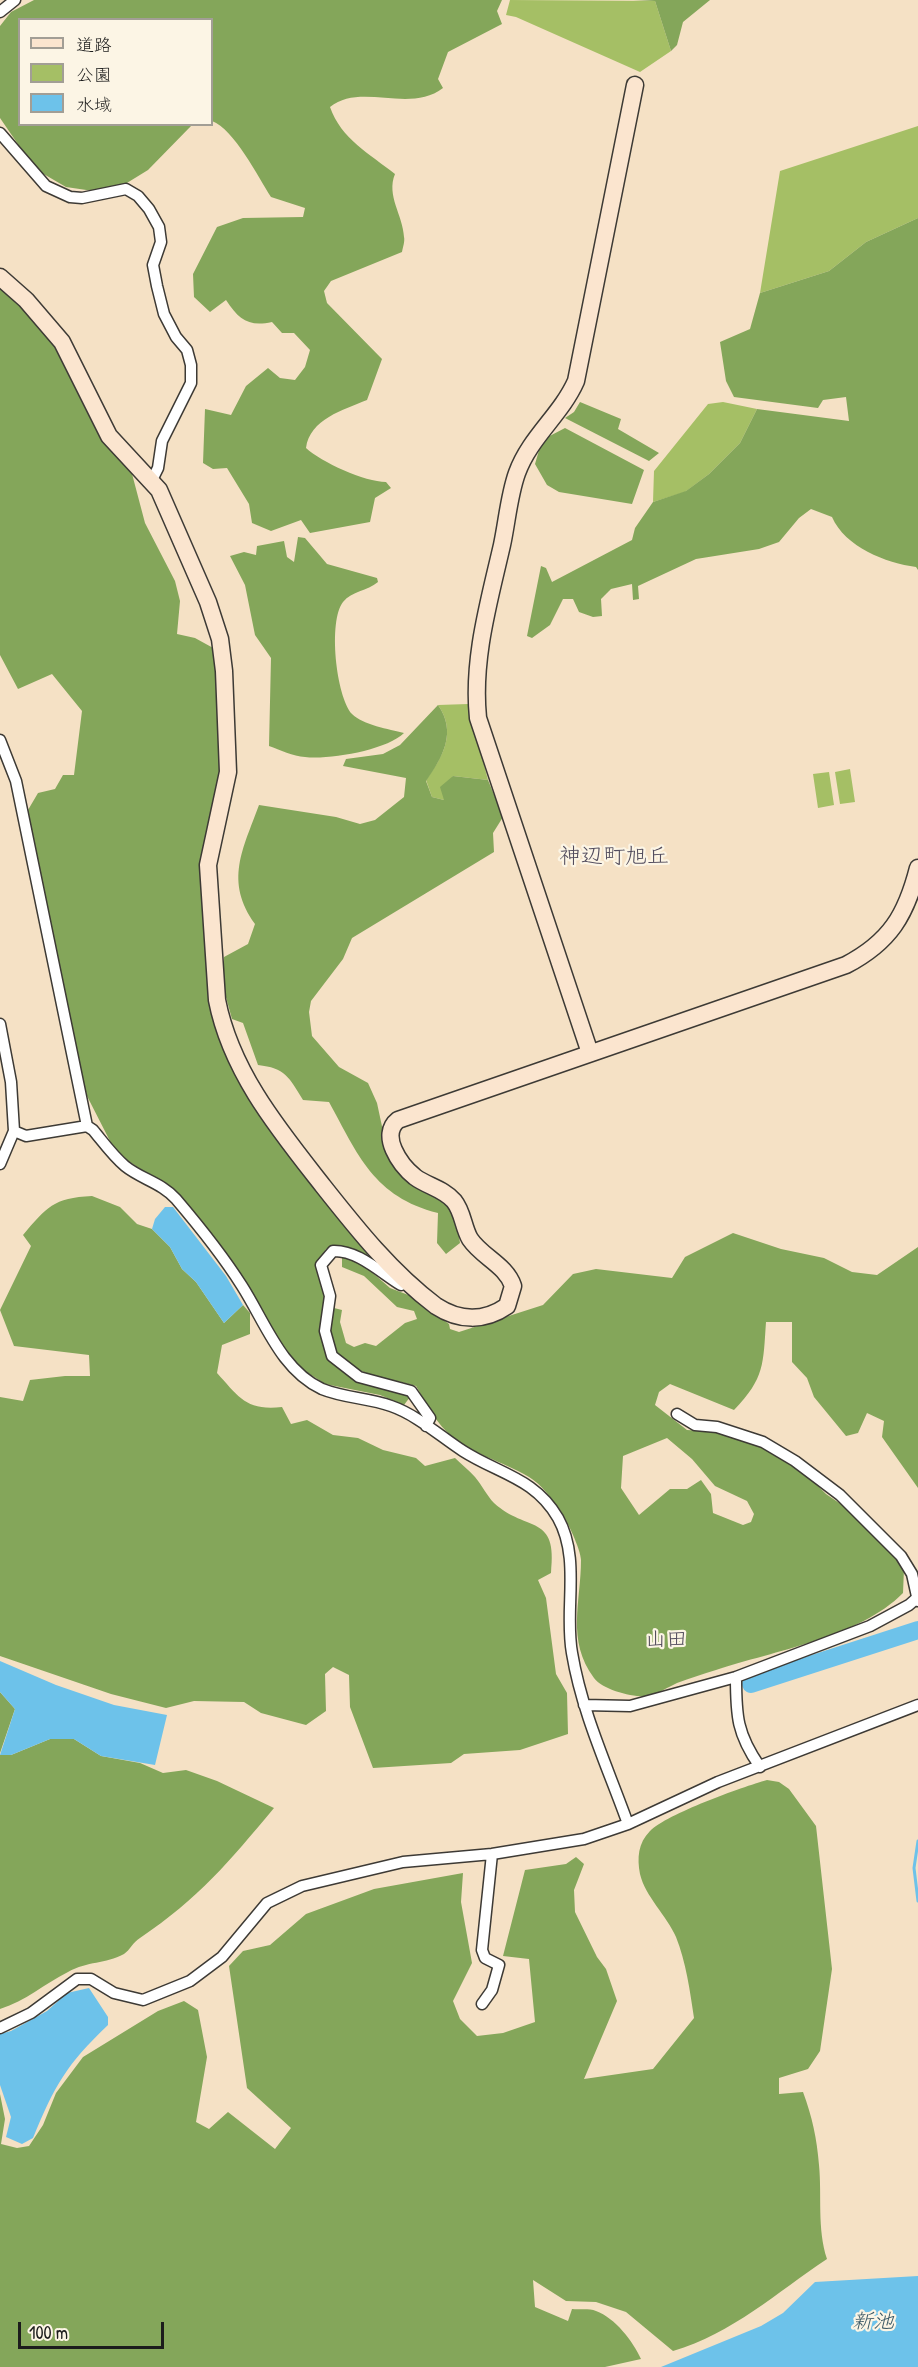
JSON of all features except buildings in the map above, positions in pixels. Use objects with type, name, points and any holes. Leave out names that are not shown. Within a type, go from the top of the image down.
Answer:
[{"type":"street","points":[[0,12],[15,0]]},
{"type":"street","points":[[590,1053],[478,718],[476,688],[478,653],[517,474],[533,441],[567,401],[576,381],[635,86]]},
{"type":"street","points":[[0,133],[46,186],[70,197],[82,198],[126,189],[138,196],[149,208],[159,227],[161,242],[153,265],[157,286],[164,314],[176,337],[187,350],[191,383],[162,441],[158,468],[152,480]]},
{"type":"street","points":[[0,277],[26,300],[62,342],[109,436],[152,480],[166,504],[208,603],[220,639],[224,671],[228,772],[208,866],[220,1019],[267,1115],[374,1250],[421,1295],[447,1313],[473,1319],[489,1317],[507,1306],[513,1286],[505,1271],[480,1252],[470,1238],[455,1202],[432,1185],[416,1178],[400,1158],[389,1138],[392,1124],[835,969],[861,957],[878,945],[903,913],[918,868]]},
{"type":"street","points":[[0,740],[16,781],[87,1126],[125,1166],[157,1184],[174,1197],[241,1285],[283,1356],[306,1380],[340,1395],[394,1407],[466,1453],[510,1473],[533,1488],[549,1504],[560,1521],[567,1545],[571,1576],[571,1650],[584,1705],[627,1821]]},
{"type":"street","points":[[0,1024],[10,1074],[14,1131],[0,1164]]},
{"type":"street","points":[[14,1131],[26,1136],[87,1126]]},
{"type":"street","points":[[407,1281],[401,1285],[355,1256],[343,1251],[333,1251],[321,1265],[330,1296],[325,1331],[332,1356],[359,1377],[411,1391],[430,1418],[426,1426]]},
{"type":"street","points":[[584,1705],[630,1706],[736,1677],[870,1626],[918,1598],[912,1574],[902,1556],[846,1500],[795,1461],[763,1442],[717,1427],[695,1425],[677,1414]]},
{"type":"street","points":[[736,1677],[736,1718],[744,1743],[760,1767]]},
{"type":"street","points":[[0,2028],[31,2013],[77,1979],[91,1979],[114,1993],[143,2000],[190,1981],[222,1957],[267,1904],[302,1886],[403,1862],[492,1854],[584,1839],[718,1782],[918,1705]]},
{"type":"street","points":[[482,2004],[492,1990],[499,1965],[485,1958],[482,1950],[492,1854]]},
{"type":"green space","points":[[34,0],[502,0],[497,11],[502,24],[448,52],[438,79],[443,88],[430,95],[415,98],[356,97],[342,100],[330,107],[341,128],[349,137],[395,174],[392,190],[404,239],[402,252],[331,281],[324,291],[327,303],[382,359],[367,400],[338,412],[321,423],[309,438],[306,448],[344,470],[367,479],[386,482],[391,488],[375,498],[370,522],[310,533],[301,520],[271,531],[252,523],[249,504],[227,468],[213,469],[203,463],[205,409],[231,415],[246,386],[268,368],[280,378],[295,380],[305,367],[310,350],[294,333],[282,333],[272,322],[251,323],[245,320],[235,313],[226,300],[210,312],[194,297],[193,274],[217,227],[243,218],[303,217],[305,208],[271,197],[237,143],[229,133],[213,122],[213,18],[18,18],[18,126],[191,126],[148,170],[122,186],[100,192],[66,187],[35,169],[0,118],[0,26],[11,12]]},
{"type":"green space","points":[[510,0],[655,1],[671,51],[640,72],[516,17],[506,15]]},
{"type":"green space","points":[[633,0],[710,0],[683,22],[677,45],[671,51],[655,1]]},
{"type":"green space","points":[[918,126],[918,218],[866,242],[829,271],[760,293],[780,171]]},
{"type":"green space","points":[[918,218],[918,570],[916,567],[892,562],[868,552],[846,537],[832,517],[811,509],[799,518],[779,542],[759,549],[696,559],[638,586],[639,599],[633,600],[632,584],[611,589],[601,599],[602,616],[593,617],[579,612],[573,599],[563,599],[550,625],[532,638],[527,636],[541,566],[546,568],[552,582],[632,540],[635,528],[653,502],[686,491],[709,474],[740,443],[757,409],[849,421],[846,397],[823,400],[818,408],[734,397],[726,381],[720,342],[750,329],[760,293],[829,271],[866,242]]},
{"type":"green space","points":[[0,282],[59,349],[131,470],[145,523],[175,581],[180,601],[177,634],[195,638],[215,649],[226,772],[207,864],[222,1030],[368,1249],[367,1256],[332,1247],[326,1249],[321,1258],[327,1294],[326,1355],[358,1382],[404,1391],[410,1397],[404,1405],[380,1395],[325,1384],[293,1363],[280,1345],[249,1289],[148,1174],[127,1160],[112,1145],[87,1096],[50,940],[28,810],[38,793],[55,789],[63,775],[74,775],[82,711],[52,674],[18,689],[0,655]]},
{"type":"green space","points":[[580,402],[621,419],[618,429],[659,453],[649,461],[565,418],[574,412]]},
{"type":"green space","points":[[723,402],[757,409],[740,443],[709,474],[685,492],[653,502],[654,471],[708,404]]},
{"type":"green space","points":[[565,428],[644,470],[632,504],[559,492],[547,485],[535,464],[542,440]]},
{"type":"green space","points":[[298,537],[305,538],[327,564],[377,578],[378,582],[343,602],[338,612],[335,641],[338,676],[346,705],[352,714],[369,724],[404,733],[372,749],[315,758],[296,755],[269,746],[271,658],[255,635],[245,585],[230,556],[244,552],[256,555],[257,546],[284,541],[287,557],[294,562]]},
{"type":"green space","points":[[468,704],[488,780],[453,776],[444,800],[432,797],[426,780],[438,762],[446,744],[447,735],[444,715],[438,705]]},
{"type":"green space","points":[[438,705],[447,725],[447,735],[446,744],[438,763],[426,781],[432,797],[444,800],[440,787],[453,776],[488,780],[503,817],[493,833],[494,852],[352,938],[343,959],[311,1001],[309,1012],[312,1036],[339,1067],[368,1083],[377,1103],[389,1159],[404,1178],[455,1208],[460,1243],[446,1254],[437,1243],[438,1213],[416,1206],[383,1185],[359,1156],[329,1102],[303,1100],[294,1085],[280,1071],[258,1065],[243,1023],[232,1019],[224,990],[224,957],[248,944],[255,924],[240,893],[238,879],[239,865],[247,836],[259,805],[336,817],[360,824],[375,820],[404,797],[406,778],[343,766],[346,759],[383,754],[400,745]]},
{"type":"green space","points":[[850,769],[855,802],[840,804],[835,772]]},
{"type":"green space","points":[[829,772],[834,805],[818,808],[813,774]]},
{"type":"green space","points":[[92,1196],[120,1207],[137,1224],[152,1229],[170,1247],[182,1269],[196,1282],[224,1323],[243,1305],[250,1313],[250,1334],[222,1345],[217,1373],[244,1400],[260,1407],[282,1407],[291,1424],[307,1420],[333,1435],[358,1438],[383,1450],[416,1458],[425,1466],[455,1458],[475,1477],[494,1503],[506,1512],[545,1532],[550,1541],[552,1554],[551,1573],[538,1580],[546,1598],[556,1674],[567,1693],[568,1734],[520,1750],[464,1754],[451,1763],[373,1768],[350,1707],[349,1675],[333,1667],[325,1674],[326,1711],[306,1725],[261,1713],[244,1702],[194,1701],[166,1708],[111,1694],[0,1656],[0,1397],[23,1401],[30,1380],[90,1376],[89,1355],[14,1346],[0,1310],[31,1246],[23,1235],[38,1217],[59,1202]]},
{"type":"green space","points":[[733,1233],[781,1249],[824,1258],[852,1272],[877,1275],[918,1247],[918,1488],[882,1437],[884,1421],[867,1413],[858,1433],[846,1436],[814,1397],[807,1378],[792,1362],[792,1322],[766,1322],[761,1370],[752,1389],[734,1410],[670,1384],[659,1392],[655,1405],[687,1430],[719,1432],[761,1442],[792,1460],[826,1494],[845,1507],[890,1548],[904,1569],[903,1593],[864,1621],[840,1632],[677,1683],[652,1695],[635,1696],[604,1686],[594,1678],[585,1664],[580,1649],[577,1621],[580,1555],[566,1520],[550,1496],[538,1484],[519,1471],[455,1439],[438,1421],[416,1386],[369,1374],[348,1364],[339,1356],[331,1342],[330,1327],[334,1308],[342,1310],[340,1322],[346,1343],[354,1347],[365,1343],[376,1346],[405,1323],[417,1319],[414,1311],[397,1307],[364,1276],[342,1267],[342,1258],[351,1258],[366,1267],[390,1288],[411,1296],[449,1324],[450,1329],[459,1332],[543,1305],[573,1274],[596,1269],[672,1278],[685,1257]],"holes":[[[667,1438],[692,1459],[715,1486],[747,1501],[754,1514],[751,1522],[743,1525],[713,1513],[711,1494],[701,1480],[687,1489],[670,1489],[639,1515],[621,1488],[623,1456]]]},
{"type":"green space","points":[[0,1692],[15,1709],[0,1753]]},
{"type":"green space","points":[[50,1739],[74,1739],[101,1756],[140,1763],[163,1773],[186,1770],[217,1781],[274,1808],[196,1894],[124,1954],[75,1968],[18,2002],[0,2009],[0,1755],[11,1755]]},
{"type":"green space","points":[[767,1780],[779,1782],[789,1789],[816,1826],[832,1969],[820,2051],[808,2069],[779,2078],[779,2094],[803,2092],[809,2110],[818,2155],[821,2224],[827,2259],[734,2323],[695,2344],[673,2351],[626,2312],[596,2302],[566,2301],[533,2280],[535,2307],[568,2321],[572,2309],[590,2310],[603,2314],[623,2331],[641,2359],[605,2367],[0,2367],[0,2094],[5,2119],[1,2144],[17,2148],[29,2146],[43,2125],[56,2093],[83,2057],[158,2011],[184,2001],[198,2010],[207,2057],[196,2122],[209,2129],[228,2112],[275,2149],[291,2128],[247,2088],[229,1966],[243,1951],[270,1945],[306,1914],[374,1889],[463,1873],[461,1902],[472,1963],[453,2001],[460,2019],[477,2036],[503,2033],[535,2022],[529,1959],[503,1956],[525,1870],[566,1864],[576,1857],[584,1864],[574,1890],[575,1912],[597,1957],[606,1969],[617,2001],[584,2079],[653,2069],[694,2018],[685,1966],[676,1937],[646,1890],[640,1874],[641,1846],[650,1831],[672,1817],[723,1795]]},
{"type":"water","points":[[165,1207],[173,1207],[226,1276],[243,1305],[224,1323],[196,1282],[182,1269],[170,1247],[152,1229],[155,1219]]},
{"type":"water","points":[[0,1661],[56,1685],[114,1705],[167,1715],[155,1765],[101,1756],[74,1739],[50,1739],[11,1755],[0,1755],[15,1709],[0,1692]]},
{"type":"water","points":[[89,1988],[108,2017],[108,2025],[82,2052],[63,2077],[33,2138],[22,2144],[6,2137],[11,2117],[0,2085],[0,2034],[11,2031],[47,2011],[67,1993]]},
{"type":"water","name":"新池","points":[[918,2276],[918,2367],[661,2367],[761,2326],[783,2313],[815,2282]]},
{"type":"waterway","points":[[751,1684],[918,1630]]},
{"type":"waterway","points":[[918,1841],[914,1868],[918,1901]]},
{"type":"district","name":"神辺町旭丘","points":[[614,857]]},
{"type":"district","name":"山田","points":[[666,1640]]}]
